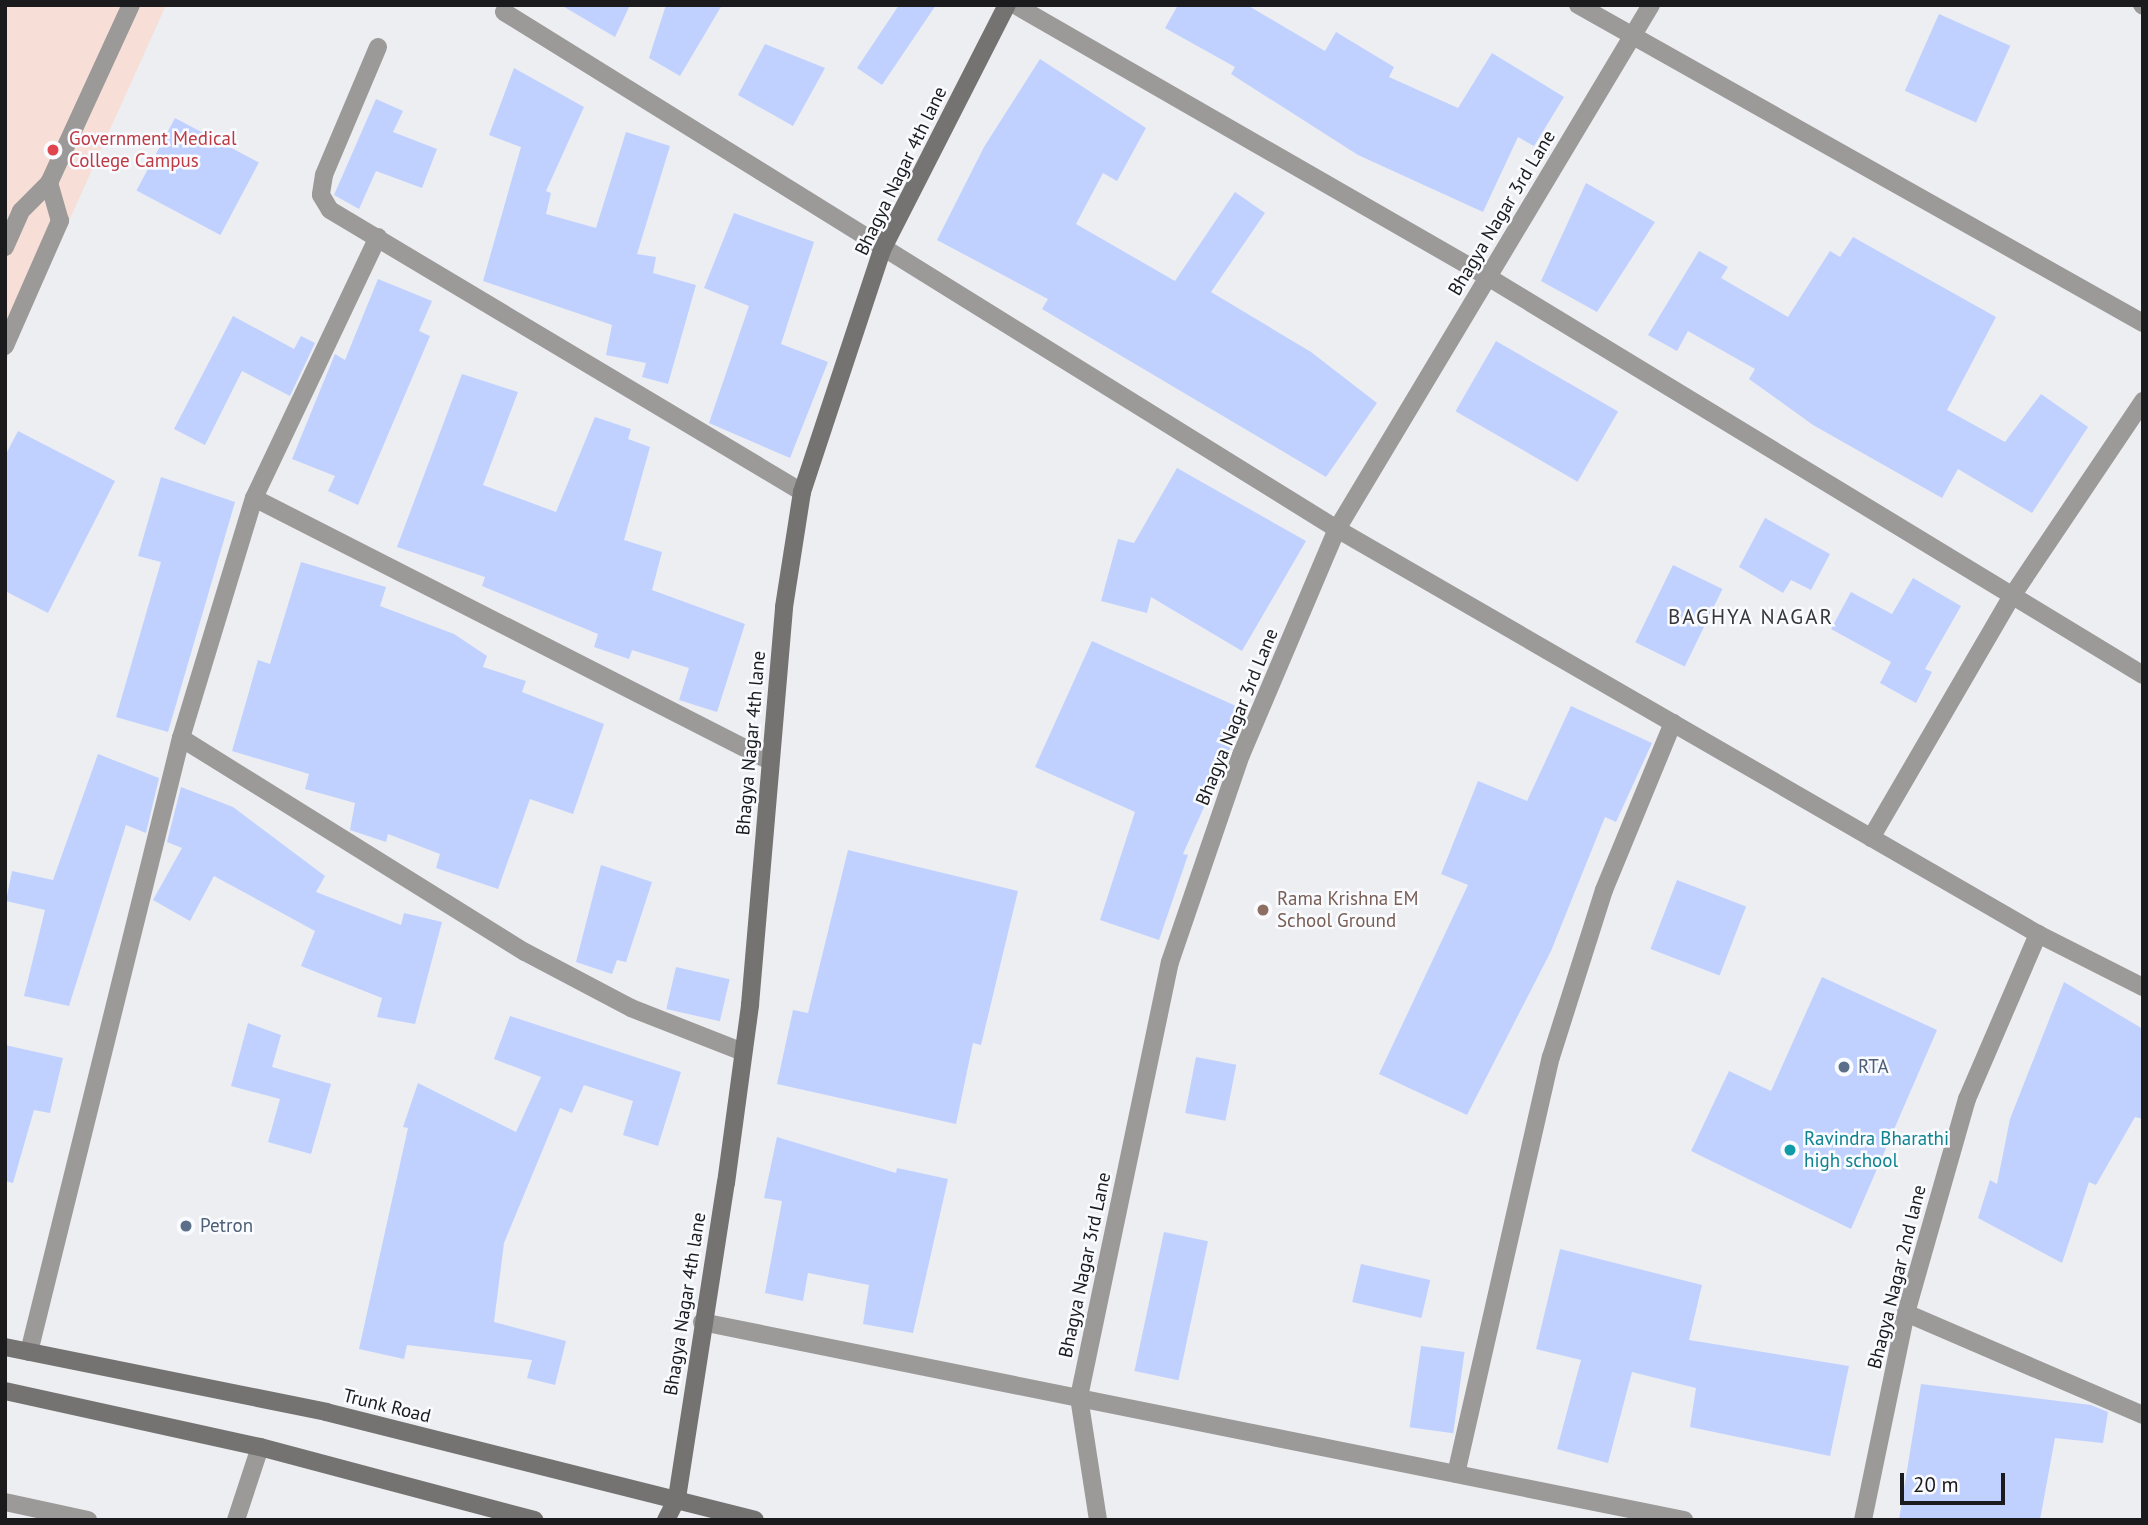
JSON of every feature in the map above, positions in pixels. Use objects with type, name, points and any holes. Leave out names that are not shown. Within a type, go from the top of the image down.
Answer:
[{"type":"main road","name":"Bhagya Nagar 4th lane","points":[[666,1520],[677,1498],[743,1052],[770,761],[802,492],[882,250],[1007,5]]},
{"type":"main road","name":"Trunk Road","points":[[5,1347],[206,1385],[677,1498],[755,1520]]},
{"type":"main road","points":[[5,1391],[260,1447],[534,1520]]},
{"type":"street","points":[[5,247],[21,211],[49,183],[131,5]]},
{"type":"street","points":[[1015,5],[1488,276],[2143,675]]},
{"type":"street","points":[[1578,5],[2143,323]]},
{"type":"street","name":"Bhagya Nagar 3rd Lane","points":[[1098,1520],[1079,1397],[1170,962],[1241,755],[1338,529],[1651,5]]},
{"type":"street","points":[[504,12],[882,250],[1338,529],[2038,934],[2143,987]]},
{"type":"street","points":[[378,47],[321,195],[330,210],[802,492]]},
{"type":"street","points":[[5,346],[60,221],[49,183]]},
{"type":"street","points":[[29,1352],[181,738],[254,498],[378,237]]},
{"type":"street","points":[[1871,838],[2012,596],[2143,401]]},
{"type":"street","points":[[254,498],[770,761]]},
{"type":"street","points":[[1456,1474],[1551,1057],[1604,890],[1673,723]]},
{"type":"street","points":[[181,738],[524,952],[631,1008],[743,1052]]},
{"type":"street","name":"Bhagya Nagar 2nd lane","points":[[1863,1520],[1906,1313],[1967,1100],[2038,934]]},
{"type":"street","points":[[1906,1313],[2143,1415]]},
{"type":"street","points":[[702,1322],[1684,1520]]},
{"type":"street","points":[[236,1520],[260,1447]]},
{"type":"street","points":[[5,1502],[88,1520]]},
{"type":"shaded area","name":"Government Medical College Campus","points":[[5,5],[166,5],[5,363]]},
{"type":"building","points":[[561,5],[630,5],[615,37]]},
{"type":"building","points":[[666,5],[722,5],[680,76],[649,58]]},
{"type":"building","points":[[899,5],[936,5],[882,85],[857,68]]},
{"type":"building","points":[[1178,5],[1247,5],[1325,51],[1336,32],[1394,67],[1389,77],[1458,108],[1492,53],[1564,97],[1534,146],[1518,137],[1483,212],[1358,155],[1231,74],[1235,67],[1165,28]]},
{"type":"building","points":[[1939,14],[2010,46],[1976,122],[1905,91]]},
{"type":"building","points":[[765,44],[825,68],[793,126],[738,95]]},
{"type":"building","points":[[1040,59],[1146,128],[1117,181],[1103,173],[1076,224],[1175,281],[1235,192],[1265,213],[1211,292],[1311,352],[1377,403],[1326,477],[1042,309],[1048,299],[937,240],[984,147]]},
{"type":"building","points":[[514,68],[584,107],[546,191],[551,193],[546,214],[596,228],[626,132],[670,146],[637,254],[656,257],[653,273],[696,285],[668,384],[642,377],[646,363],[606,355],[612,325],[483,281],[521,147],[489,135]]},
{"type":"building","points":[[376,99],[403,111],[393,132],[437,149],[422,188],[376,171],[359,209],[334,195]]},
{"type":"building","points":[[175,118],[259,163],[220,235],[137,190]]},
{"type":"building","points":[[1586,183],[1655,222],[1597,312],[1541,281]]},
{"type":"building","points":[[734,213],[814,242],[781,344],[828,362],[790,458],[709,423],[749,306],[704,288]]},
{"type":"building","points":[[1853,237],[1996,317],[1947,410],[2005,442],[2041,394],[2088,427],[2032,513],[1958,469],[1942,498],[1813,425],[1749,379],[1755,369],[1688,331],[1677,351],[1648,335],[1699,251],[1728,267],[1721,278],[1788,317],[1830,251],[1840,257]]},
{"type":"building","points":[[378,279],[432,301],[419,331],[430,336],[358,505],[328,491],[335,476],[292,459],[335,354],[345,360]]},
{"type":"building","points":[[233,316],[294,349],[301,336],[315,343],[290,396],[242,371],[205,445],[174,429]]},
{"type":"building","points":[[1496,341],[1618,412],[1578,482],[1456,411]]},
{"type":"building","points":[[462,374],[518,392],[483,485],[556,512],[595,417],[631,429],[628,439],[650,447],[624,540],[662,552],[652,590],[745,624],[717,712],[679,700],[689,668],[632,650],[629,659],[594,647],[598,634],[482,586],[485,577],[397,547]]},
{"type":"building","points":[[18,431],[115,481],[48,613],[5,591],[5,456]]},
{"type":"building","points":[[1177,468],[1306,541],[1242,651],[1151,597],[1147,613],[1101,601],[1118,539],[1134,543]]},
{"type":"building","points":[[161,477],[235,502],[168,732],[116,717],[161,562],[138,556]]},
{"type":"building","points":[[1765,518],[1830,554],[1811,590],[1791,580],[1783,593],[1739,567]]},
{"type":"building","points":[[301,562],[386,587],[380,606],[454,634],[487,656],[483,667],[526,681],[522,692],[604,724],[573,814],[530,799],[498,889],[436,868],[440,854],[388,834],[386,842],[350,830],[355,803],[305,789],[309,774],[232,751],[258,660],[270,664]]},
{"type":"building","points":[[1673,565],[1722,589],[1685,666],[1635,642]]},
{"type":"building","points":[[1913,578],[1961,606],[1925,669],[1932,672],[1916,703],[1880,683],[1891,662],[1831,629],[1851,592],[1892,614]]},
{"type":"building","points":[[1092,641],[1247,711],[1183,854],[1188,855],[1159,940],[1100,920],[1135,812],[1035,767]]},
{"type":"building","points":[[1571,706],[1652,743],[1616,822],[1605,817],[1551,951],[1467,1115],[1379,1074],[1468,885],[1441,874],[1478,781],[1527,801]]},
{"type":"building","points":[[98,754],[159,778],[146,833],[126,825],[69,1006],[24,996],[45,910],[6,901],[12,871],[53,880]]},
{"type":"building","points":[[181,787],[233,807],[325,876],[316,892],[401,925],[404,913],[442,922],[415,1024],[377,1017],[382,998],[301,966],[315,931],[214,876],[190,921],[153,900],[182,848],[167,842]]},
{"type":"building","points":[[848,850],[1018,891],[981,1045],[973,1043],[956,1124],[777,1084],[793,1010],[808,1013]]},
{"type":"building","points":[[601,865],[652,882],[626,962],[617,960],[612,974],[576,962]]},
{"type":"building","points":[[1677,880],[1746,907],[1720,976],[1650,949]]},
{"type":"building","points":[[676,967],[730,979],[720,1021],[666,1009]]},
{"type":"building","points":[[1822,977],[1937,1030],[1851,1229],[1691,1151],[1729,1071],[1771,1091]]},
{"type":"building","points":[[2064,982],[2143,1029],[2143,1119],[2135,1117],[2096,1185],[2089,1182],[2062,1263],[1978,1218],[1990,1180],[1997,1184],[2010,1119]]},
{"type":"building","points":[[510,1016],[681,1072],[658,1146],[623,1135],[633,1101],[584,1085],[572,1113],[560,1108],[504,1243],[494,1322],[566,1341],[555,1385],[527,1378],[532,1360],[407,1345],[404,1359],[359,1349],[408,1128],[403,1127],[418,1083],[516,1132],[541,1077],[494,1059]]},
{"type":"building","points":[[248,1023],[281,1035],[272,1067],[331,1084],[311,1154],[268,1142],[280,1099],[231,1086]]},
{"type":"building","points":[[5,1045],[63,1058],[50,1113],[34,1110],[13,1183],[5,1181]]},
{"type":"building","points":[[1196,1057],[1236,1065],[1225,1121],[1185,1113]]},
{"type":"building","points":[[777,1137],[896,1173],[897,1168],[948,1179],[913,1333],[863,1324],[869,1285],[808,1273],[803,1301],[765,1293],[782,1201],[764,1198]]},
{"type":"building","points":[[1164,1232],[1208,1241],[1178,1380],[1134,1371]]},
{"type":"building","points":[[1560,1249],[1702,1285],[1689,1340],[1849,1366],[1830,1456],[1690,1427],[1696,1388],[1632,1372],[1608,1463],[1557,1449],[1581,1360],[1536,1349]]},
{"type":"building","points":[[1361,1264],[1430,1280],[1421,1318],[1352,1302]]},
{"type":"building","points":[[1421,1346],[1465,1352],[1453,1433],[1410,1427]]},
{"type":"building","points":[[1921,1384],[2091,1405],[2108,1412],[2103,1443],[2055,1438],[2040,1520],[1899,1520]]},
{"type":"place","name":"Government Medical College Campus","points":[[53,150]]},
{"type":"place","name":"Rama Krishna EM School Ground","points":[[1263,910]]},
{"type":"place","name":"RTA","points":[[1844,1067]]},
{"type":"place","name":"Ravindra Bharathi high school","points":[[1790,1150]]},
{"type":"place","name":"Petron","points":[[186,1226]]},
{"type":"district","name":"BAGHYA NAGAR","points":[[1751,617]]}]
